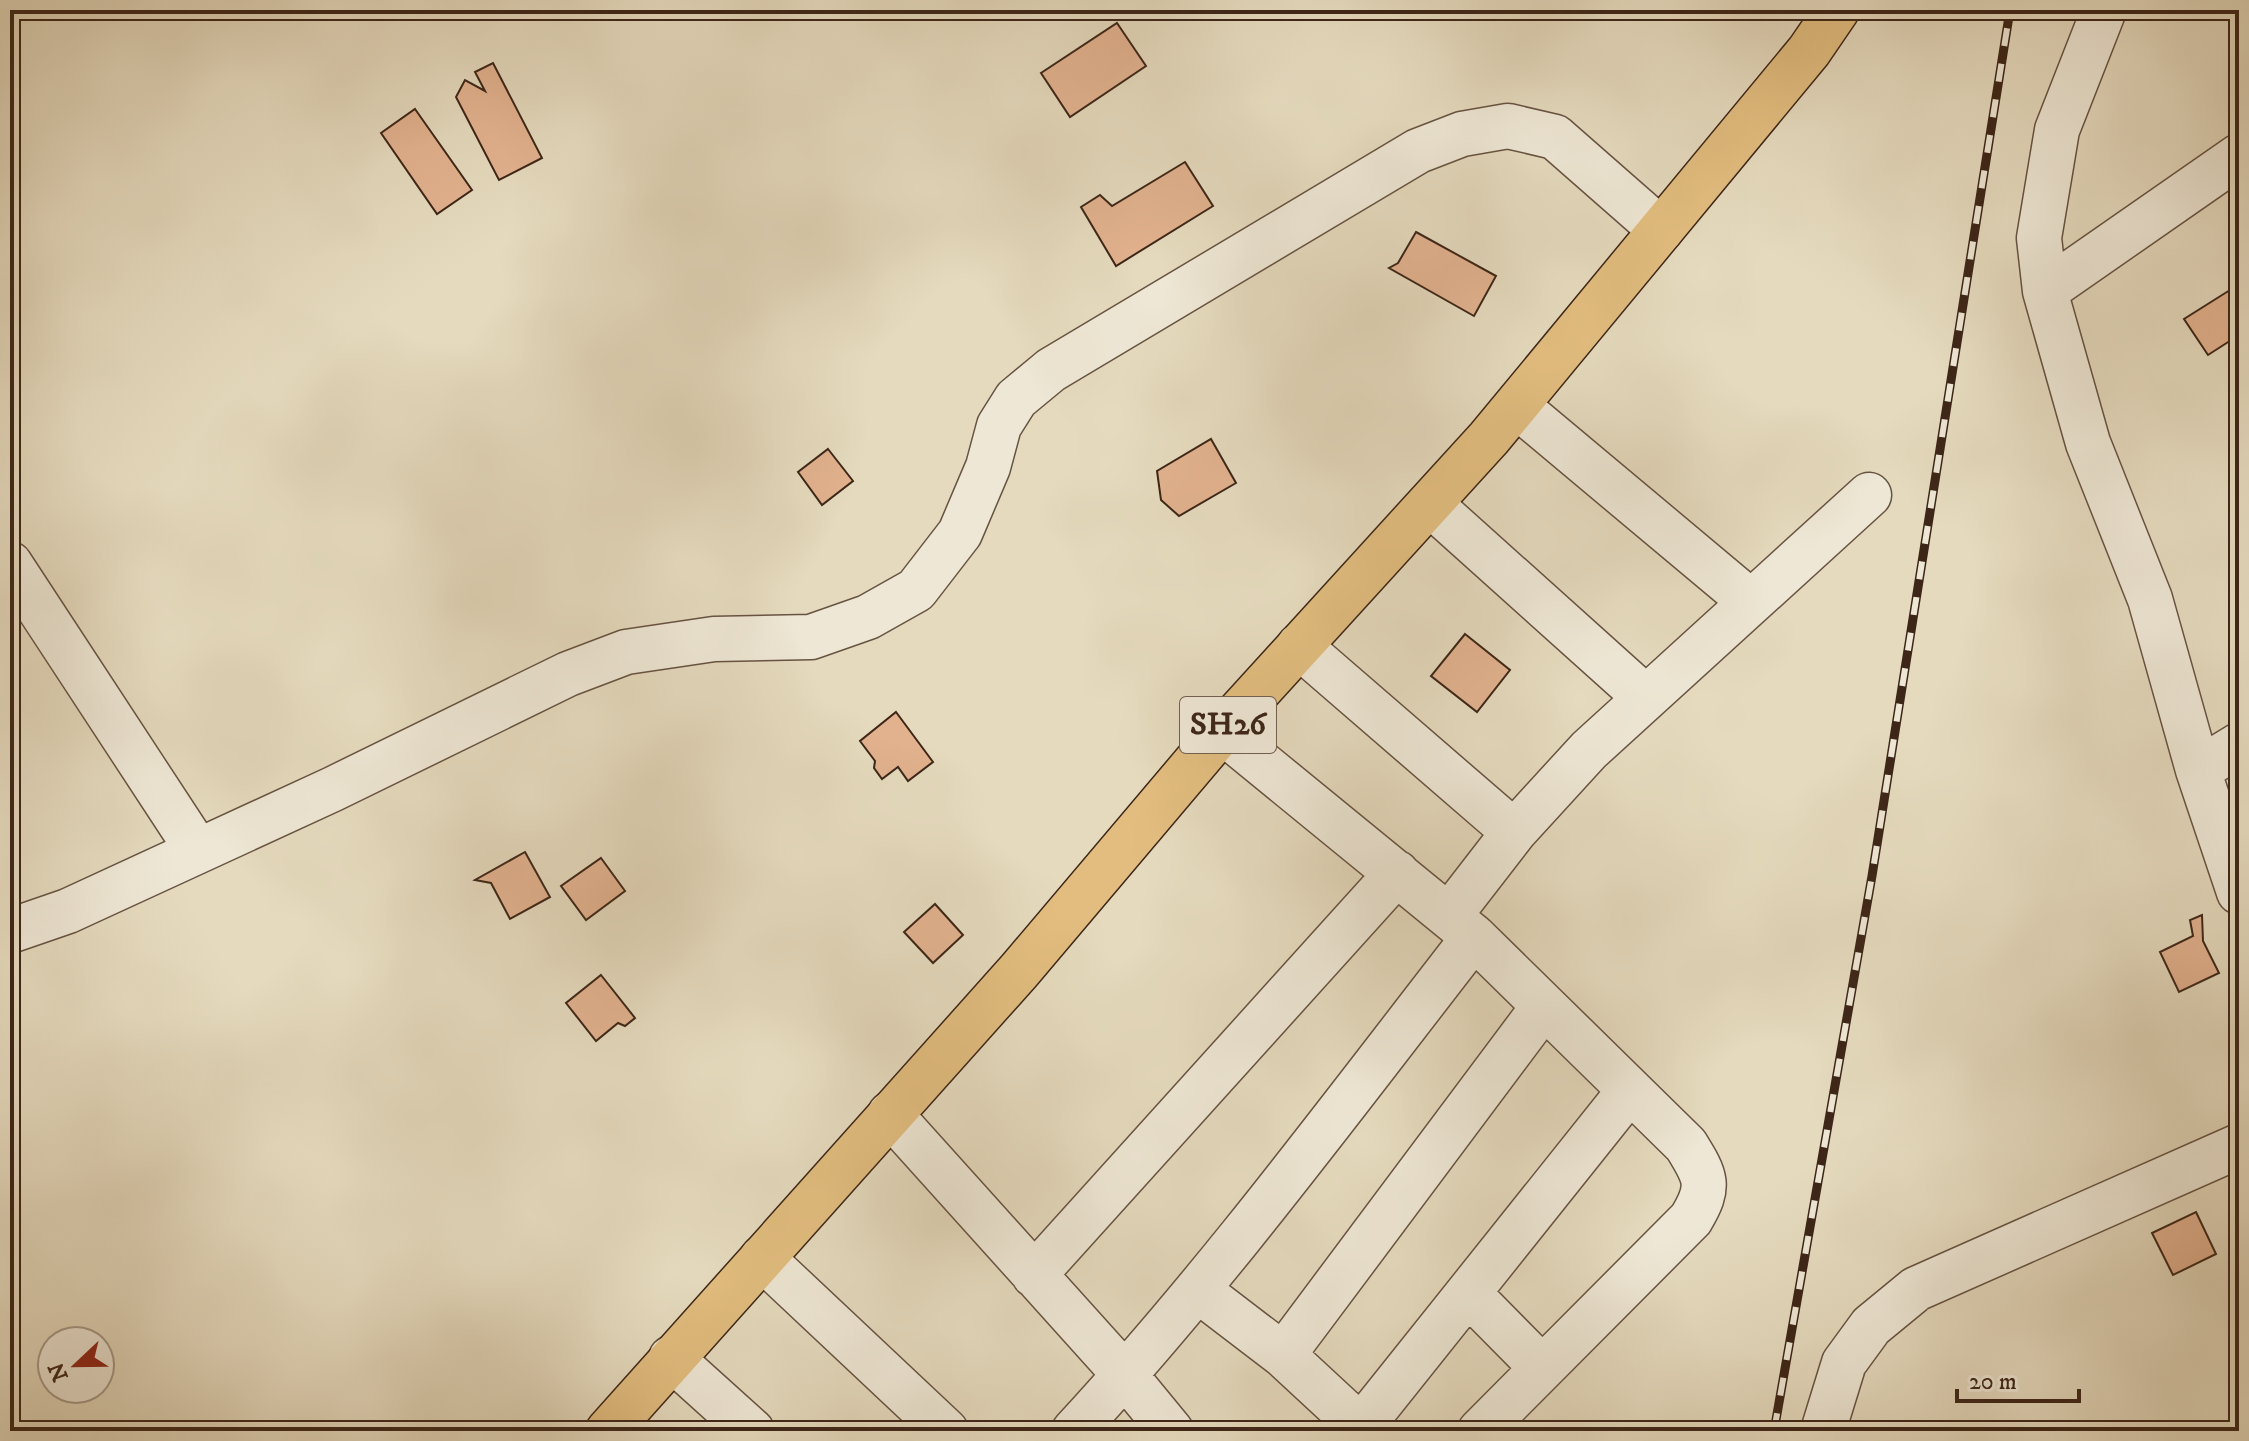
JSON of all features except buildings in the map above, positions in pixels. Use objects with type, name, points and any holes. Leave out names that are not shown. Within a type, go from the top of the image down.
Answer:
[{"type":"main road","name":"SH26","points":[[608,1431],[1019,971],[1222,731],[1517,406],[1809,51],[1837,10]]},
{"type":"street","points":[[2104,10],[2057,130],[2039,238],[2045,291],[2088,443],[2150,599],[2198,770],[2239,892]]},
{"type":"street","points":[[10,931],[68,911],[333,789],[568,674],[626,652],[714,639],[811,637],[868,617],[916,590],[960,533],[988,467],[999,426],[1016,399],[1051,370],[1418,151],[1462,134],[1508,126],[1555,137],[1661,230]]},
{"type":"street","points":[[2045,291],[2239,156]]},
{"type":"street","points":[[1517,406],[1751,602]]},
{"type":"street","points":[[1074,1431],[1198,1290],[1461,926],[1514,832],[1589,750],[1869,495]]},
{"type":"street","points":[[1430,504],[1646,698]]},
{"type":"street","points":[[10,564],[198,851]]},
{"type":"street","points":[[1299,646],[1514,832]]},
{"type":"street","points":[[1222,731],[1461,926],[1686,1145],[1704,1173],[1704,1197],[1691,1219],[1480,1431]]},
{"type":"street","points":[[2198,770],[2239,745]]},
{"type":"street","points":[[1034,1275],[1397,873]]},
{"type":"street","points":[[1283,1355],[1544,1006]]},
{"type":"street","points":[[1198,1290],[1283,1355],[1363,1429],[1630,1090]]},
{"type":"street","points":[[890,1114],[1125,1375],[1171,1431]]},
{"type":"street","points":[[1823,1431],[1844,1363],[1871,1326],[1916,1289],[2239,1146]]},
{"type":"street","points":[[762,1258],[946,1431]]},
{"type":"street","points":[[1468,1293],[1542,1368]]},
{"type":"street","points":[[671,1358],[752,1431]]},
{"type":"railway","points":[[1774,1431],[1872,876],[2010,10]]}]
